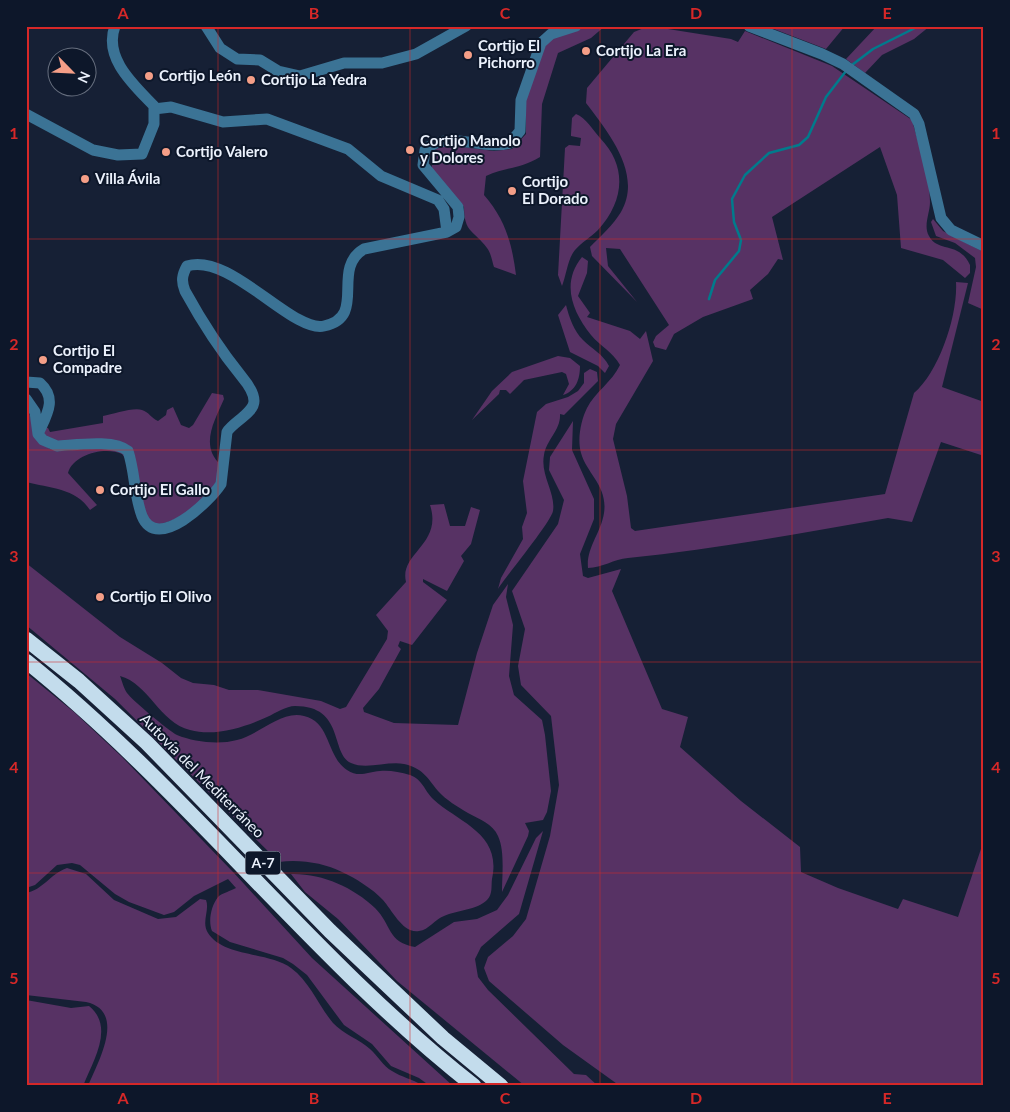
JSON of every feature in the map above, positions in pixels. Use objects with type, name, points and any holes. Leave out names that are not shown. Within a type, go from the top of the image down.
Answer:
[{"type":"highway","name":"Autovía del Mediterráneo","points":[[26,638],[78,681],[147,743],[330,931],[443,1038],[501,1086]]},
{"type":"highway","name":"A-7","points":[[26,661],[67,694],[160,780],[366,991],[474,1086]]},
{"type":"street","points":[[26,114],[93,150],[118,155],[142,154],[154,124],[154,106],[132,83],[114,55],[112,35],[115,26]]},
{"type":"street","points":[[206,26],[220,48],[237,59],[260,60],[278,71],[300,76],[344,63],[382,63],[416,54],[466,26]]},
{"type":"street","points":[[26,399],[35,412],[38,434],[43,440],[57,446],[113,444],[123,447],[128,451],[134,483],[146,522],[151,527],[159,529],[173,526],[195,512],[217,490],[224,470],[227,432],[232,424],[252,407],[254,400],[249,386],[223,354],[186,291],[182,282],[183,273],[188,266],[197,263],[216,267],[286,311],[318,327],[329,325],[339,319],[346,309],[349,263],[355,254],[364,249],[447,232],[456,227],[459,218],[458,207],[423,165],[425,150],[436,142],[458,141],[488,145],[510,143],[520,131],[521,100],[541,43],[551,34],[576,26]]},
{"type":"street","points":[[749,26],[843,64],[914,114],[919,124],[941,218],[950,230],[984,246]]},
{"type":"street","points":[[154,109],[171,107],[223,122],[267,119],[348,149],[381,176],[438,200],[444,209],[447,232]]},
{"type":"street","points":[[26,382],[40,383],[49,395],[51,407],[38,434]]},
{"type":"shaded area","points":[[584,26],[605,26],[591,38],[558,53],[542,104],[540,157],[526,164],[486,176],[484,195],[502,222],[510,242],[516,275],[494,267],[488,250],[468,227],[464,215],[464,207],[432,169],[431,151],[446,145],[494,151],[512,149],[526,134],[526,98],[545,45],[550,39]]},
{"type":"shaded area","points":[[649,26],[731,39],[738,42],[745,31],[832,66],[912,120],[924,161],[930,192],[927,232],[933,241],[960,253],[970,265],[970,273],[965,278],[943,260],[901,248],[897,195],[880,147],[772,217],[783,260],[778,259],[768,274],[750,290],[753,299],[703,317],[674,334],[666,350],[655,347],[653,342],[656,336],[669,325],[620,249],[606,248],[608,266],[637,302],[592,256],[590,247],[611,226],[621,212],[627,198],[628,183],[625,168],[613,140],[586,103],[587,88],[634,32]]},
{"type":"shaded area","points":[[766,26],[845,26],[826,49]]},
{"type":"shaded area","points":[[877,26],[930,26],[914,39],[882,55],[865,73],[846,59]]},
{"type":"shaded area","points":[[576,114],[586,121],[609,149],[619,172],[619,184],[617,196],[607,219],[598,230],[575,250],[569,262],[562,286],[558,275],[565,148],[569,145],[580,146],[581,138],[571,136],[572,118]]},
{"type":"shaded area","points":[[933,219],[943,231],[984,252],[984,310],[968,303],[976,267],[975,258],[955,243],[936,236],[931,222]]},
{"type":"shaded area","points":[[582,257],[588,261],[587,273],[578,296],[590,313],[587,317],[630,331],[640,339],[646,331],[653,361],[616,424],[613,439],[627,496],[631,528],[635,531],[885,494],[914,393],[923,384],[931,371],[945,342],[954,310],[956,282],[968,283],[942,387],[984,402],[984,456],[941,442],[912,522],[888,518],[791,535],[623,559],[598,567],[588,568],[589,554],[600,527],[604,513],[604,504],[600,488],[581,453],[579,442],[580,430],[590,402],[613,377],[620,365],[614,356],[591,335],[574,307],[571,287],[572,277]]},
{"type":"shaded area","points":[[566,305],[570,319],[577,332],[583,340],[604,358],[609,366],[605,373],[598,366],[570,352],[558,315]]},
{"type":"shaded area","points":[[558,356],[570,358],[580,366],[578,380],[571,391],[563,395],[569,384],[566,374],[562,372],[524,380],[510,394],[506,390],[500,390],[499,394],[472,420],[492,391],[512,372]]},
{"type":"shaded area","points":[[590,369],[597,372],[598,381],[564,415],[560,414],[560,420],[544,455],[544,470],[552,497],[553,511],[545,526],[498,589],[501,578],[523,539],[522,527],[527,513],[523,481],[537,412],[546,404],[568,397],[578,391],[584,383],[584,373]]},
{"type":"shaded area","points":[[212,393],[223,395],[224,399],[213,424],[210,441],[214,458],[221,465],[217,484],[187,515],[159,525],[148,520],[143,507],[131,449],[59,443],[44,436],[43,427],[48,428],[50,432],[103,423],[103,416],[129,410],[142,410],[158,421],[166,415],[167,410],[173,407],[181,425],[189,428],[193,425]]},
{"type":"shaded area","points":[[26,404],[39,442],[50,449],[60,451],[110,447],[125,454],[128,462],[122,454],[99,451],[83,457],[71,466],[68,473],[97,505],[90,510],[70,493],[26,482]]},
{"type":"shaded area","points":[[573,421],[572,450],[594,499],[594,519],[580,554],[583,576],[588,578],[621,569],[612,591],[662,709],[688,717],[680,747],[741,801],[800,847],[801,872],[838,888],[898,909],[903,899],[958,917],[984,840],[984,1086],[620,1086],[563,1045],[489,981],[484,968],[488,957],[513,936],[526,919],[550,836],[559,785],[551,716],[521,685],[518,666],[525,629],[512,591],[558,524],[564,500],[549,470],[550,457]]},
{"type":"shaded area","points":[[444,504],[450,526],[465,526],[471,507],[480,510],[471,544],[461,556],[464,561],[447,591],[423,579],[423,582],[447,600],[412,645],[400,641],[398,646],[401,649],[379,689],[363,708],[364,712],[394,723],[458,725],[477,653],[493,605],[508,584],[506,597],[513,625],[509,676],[514,695],[542,720],[551,791],[547,812],[543,820],[525,823],[529,831],[528,836],[502,892],[502,849],[493,828],[448,800],[424,774],[415,768],[397,763],[363,766],[351,763],[340,750],[329,721],[322,714],[311,708],[292,706],[258,721],[230,730],[200,732],[180,726],[170,720],[139,686],[120,676],[130,697],[177,735],[199,741],[230,742],[245,737],[278,720],[295,715],[304,716],[313,719],[319,725],[335,756],[347,770],[355,774],[380,771],[395,772],[410,775],[421,782],[433,799],[466,823],[485,840],[491,850],[493,863],[491,893],[487,900],[478,906],[441,917],[423,930],[413,931],[408,929],[374,892],[342,872],[312,862],[279,862],[115,699],[26,625],[26,563],[120,637],[162,663],[181,678],[193,683],[214,685],[229,690],[258,690],[321,701],[340,709],[346,707],[387,639],[388,631],[376,615],[406,582],[406,572],[409,563],[431,530],[430,505]]},
{"type":"shaded area","points":[[26,673],[74,712],[122,757],[234,873],[312,958],[453,1086],[430,1086],[419,1078],[391,1066],[372,1044],[344,1025],[307,975],[293,964],[283,958],[230,942],[212,931],[210,918],[218,897],[236,888],[228,879],[194,896],[174,912],[164,915],[129,902],[115,894],[80,865],[72,863],[57,865],[35,885],[26,888]]},
{"type":"shaded area","points":[[543,831],[519,914],[481,947],[475,959],[478,977],[488,990],[574,1074],[586,1075],[598,1086],[525,1086],[397,981],[338,919],[305,892],[291,874],[314,876],[347,888],[375,908],[399,941],[415,947],[454,922],[477,919],[497,910],[508,895],[536,838]]},
{"type":"shaded area","points":[[67,868],[86,874],[114,900],[158,919],[176,917],[200,899],[206,900],[205,925],[208,933],[215,941],[235,950],[271,959],[291,968],[309,987],[337,1027],[366,1045],[389,1069],[423,1086],[88,1086],[103,1051],[107,1026],[105,1016],[98,1007],[86,1002],[26,995],[26,893],[37,889]]},
{"type":"shaded area","points":[[26,1000],[71,1008],[89,1006],[97,1014],[101,1034],[100,1044],[83,1086],[26,1086]]},
{"type":"waterway","points":[[852,65],[873,49],[919,26]]},
{"type":"waterway","points":[[709,299],[715,280],[739,251],[741,240],[734,222],[732,199],[745,175],[769,153],[799,145],[808,137],[826,97],[846,71]]},
{"type":"place","name":"Cortijo La Era","points":[[586,51]]},
{"type":"place","name":"Cortijo El Pichorro","points":[[468,55]]},
{"type":"place","name":"Cortijo León","points":[[149,76]]},
{"type":"place","name":"Cortijo La Yedra","points":[[251,80]]},
{"type":"place","name":"Cortijo Manolo y Dolores","points":[[410,150]]},
{"type":"place","name":"Cortijo Valero","points":[[166,152]]},
{"type":"place","name":"Villa Ávila","points":[[85,179]]},
{"type":"place","name":"Cortijo El Dorado","points":[[512,191]]},
{"type":"place","name":"Cortijo El Compadre","points":[[43,360]]},
{"type":"place","name":"Cortijo El Gallo","points":[[100,490]]},
{"type":"place","name":"Cortijo El Olivo","points":[[100,597]]}]
